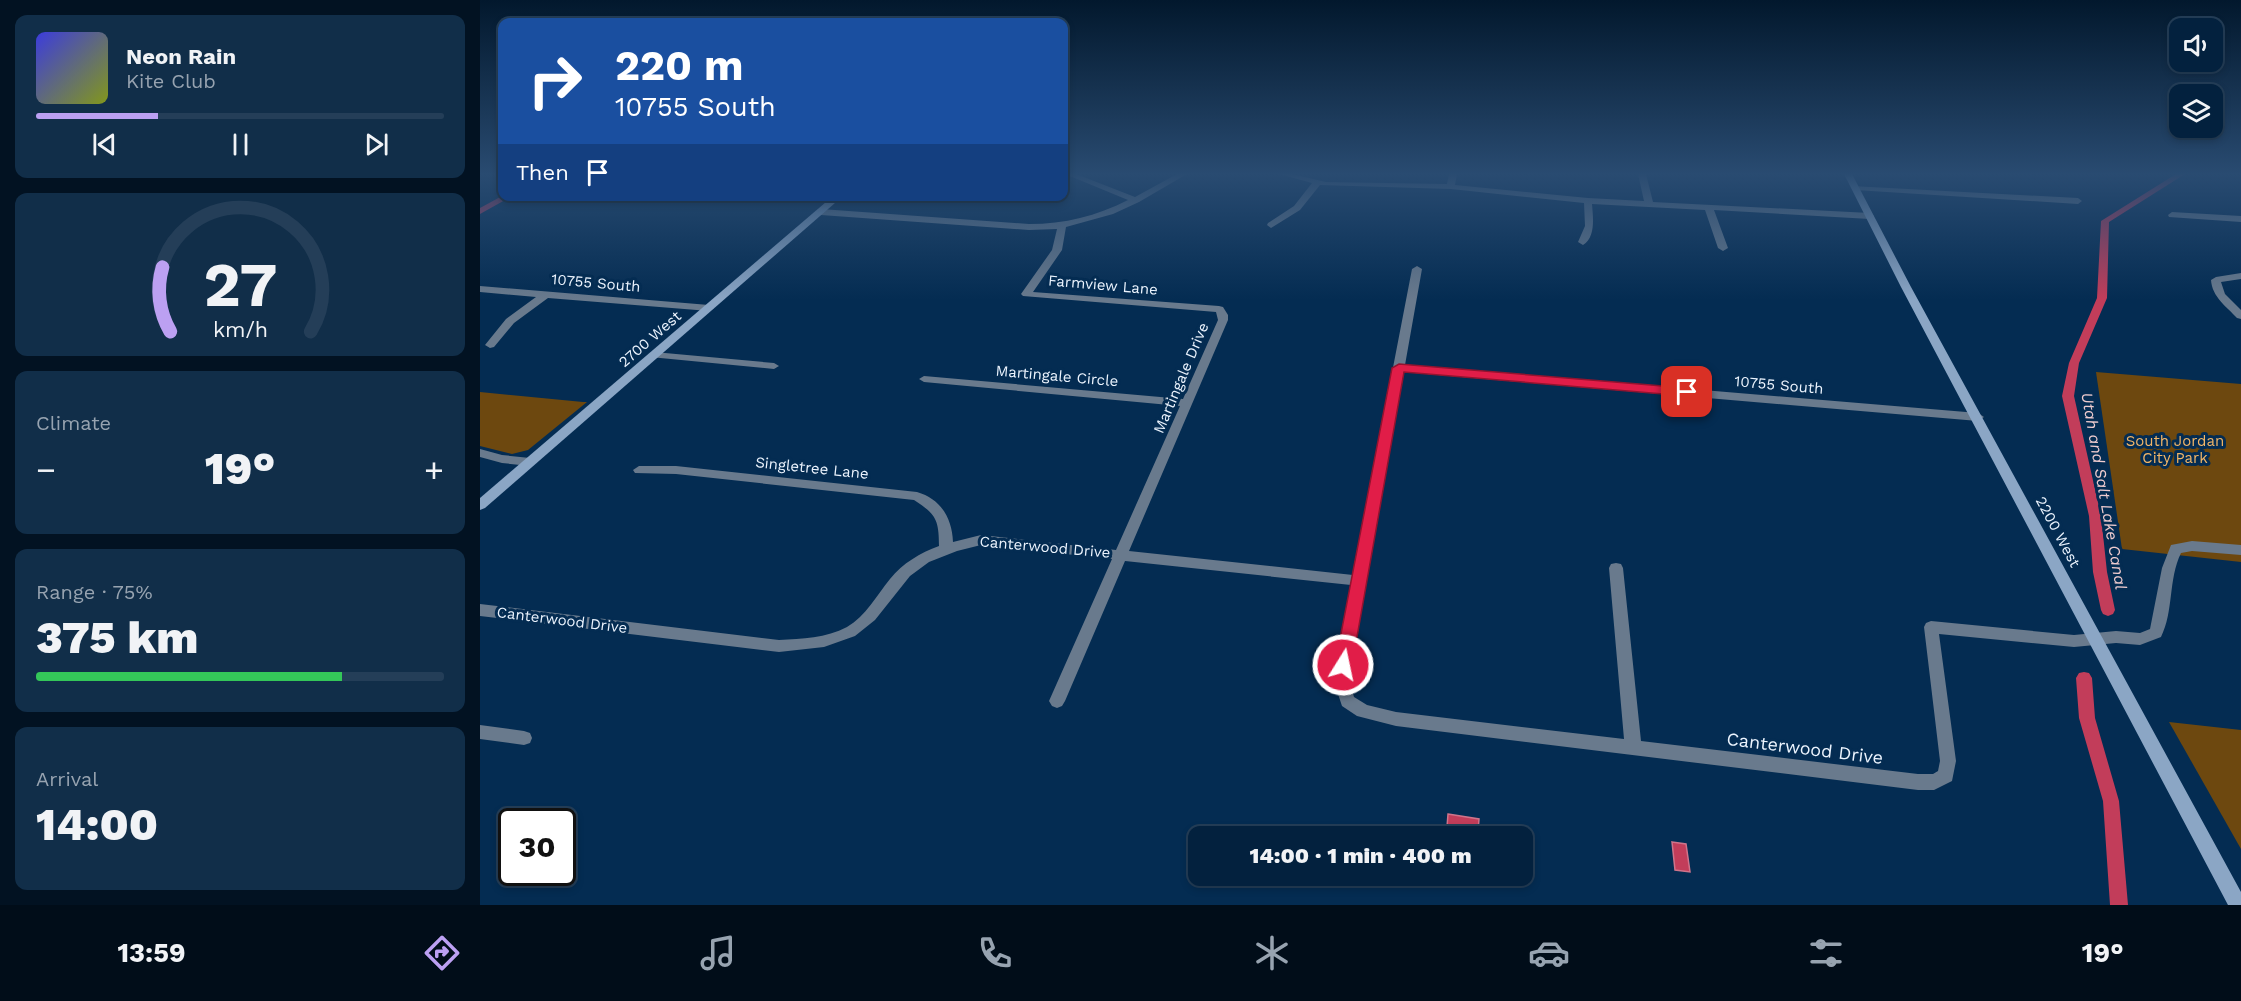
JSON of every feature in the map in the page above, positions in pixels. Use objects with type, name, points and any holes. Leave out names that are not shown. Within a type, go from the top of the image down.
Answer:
[{"type":"street","name":"2700 West","points":[[480,505],[816,216]]},
{"type":"street","points":[[880,216],[1029,227],[1062,226],[1100,216]]},
{"type":"street","points":[[1271,225],[1284,216]]},
{"type":"street","points":[[1583,242],[1589,226],[1589,216]]},
{"type":"street","points":[[1712,216],[1723,248]]},
{"type":"street","name":"2200 West","points":[[1870,216],[1906,288],[1978,417],[2238,905]]},
{"type":"street","points":[[2193,216],[2241,219]]},
{"type":"street","name":"Farmview Lane","points":[[1062,226],[1057,250],[1026,294],[1219,309]]},
{"type":"street","points":[[1359,581],[1417,269]]},
{"type":"street","points":[[2241,276],[2216,280],[2218,291],[2241,316]]},
{"type":"street","name":"10755 South","points":[[480,289],[709,308]]},
{"type":"street","points":[[490,345],[510,321],[546,294]]},
{"type":"street","name":"Martingale Drive","points":[[1057,701],[1222,320],[1223,315],[1219,309]]},
{"type":"street","points":[[654,355],[774,366]]},
{"type":"street","name":"10755 South","points":[[1399,368],[1978,417]]},
{"type":"street","name":"Martingale Circle","points":[[924,379],[1187,403]]},
{"type":"street","points":[[480,453],[494,458],[530,462]]},
{"type":"street","name":"Singletree Lane","points":[[639,470],[676,470],[917,496],[938,508],[946,522],[946,548]]},
{"type":"street","name":"Canterwood Drive","points":[[480,610],[778,646],[819,643],[851,632],[880,606],[896,581],[921,559],[946,548],[981,540],[1359,581],[1341,679],[1347,701],[1363,711],[1396,719],[1918,782],[1934,782],[1946,776],[1948,761],[1930,627],[2074,641],[2096,639]]},
{"type":"street","points":[[2096,639],[2116,637],[2140,639],[2156,633],[2162,618],[2170,560],[2176,549],[2192,546],[2241,550]]},
{"type":"street","points":[[1616,568],[1633,746]]},
{"type":"street","points":[[480,732],[524,738]]},
{"type":"green space","name":"South Jordan City Park","points":[[2096,372],[2241,384],[2241,562],[2122,549]]},
{"type":"green space","points":[[480,392],[587,402],[528,450],[512,454],[480,446]]},
{"type":"green space","points":[[2169,722],[2241,730],[2241,849]]},
{"type":"shaded area","points":[[1448,814],[1479,819],[1478,826],[1447,826]]},
{"type":"shaded area","points":[[1672,842],[1686,844],[1690,872],[1675,870]]},
{"type":"waterway","name":"Utah and Salt Lake Canal","points":[[2108,610],[2100,572],[2095,516],[2068,396],[2074,363],[2102,298],[2105,221],[2113,216]]},
{"type":"waterway","name":"Utah and Salt Lake Canal","points":[[2084,678],[2087,718],[2111,801],[2119,905]]},
{"type":"route","points":[[1343,665],[1399,368],[1687,392]]}]
